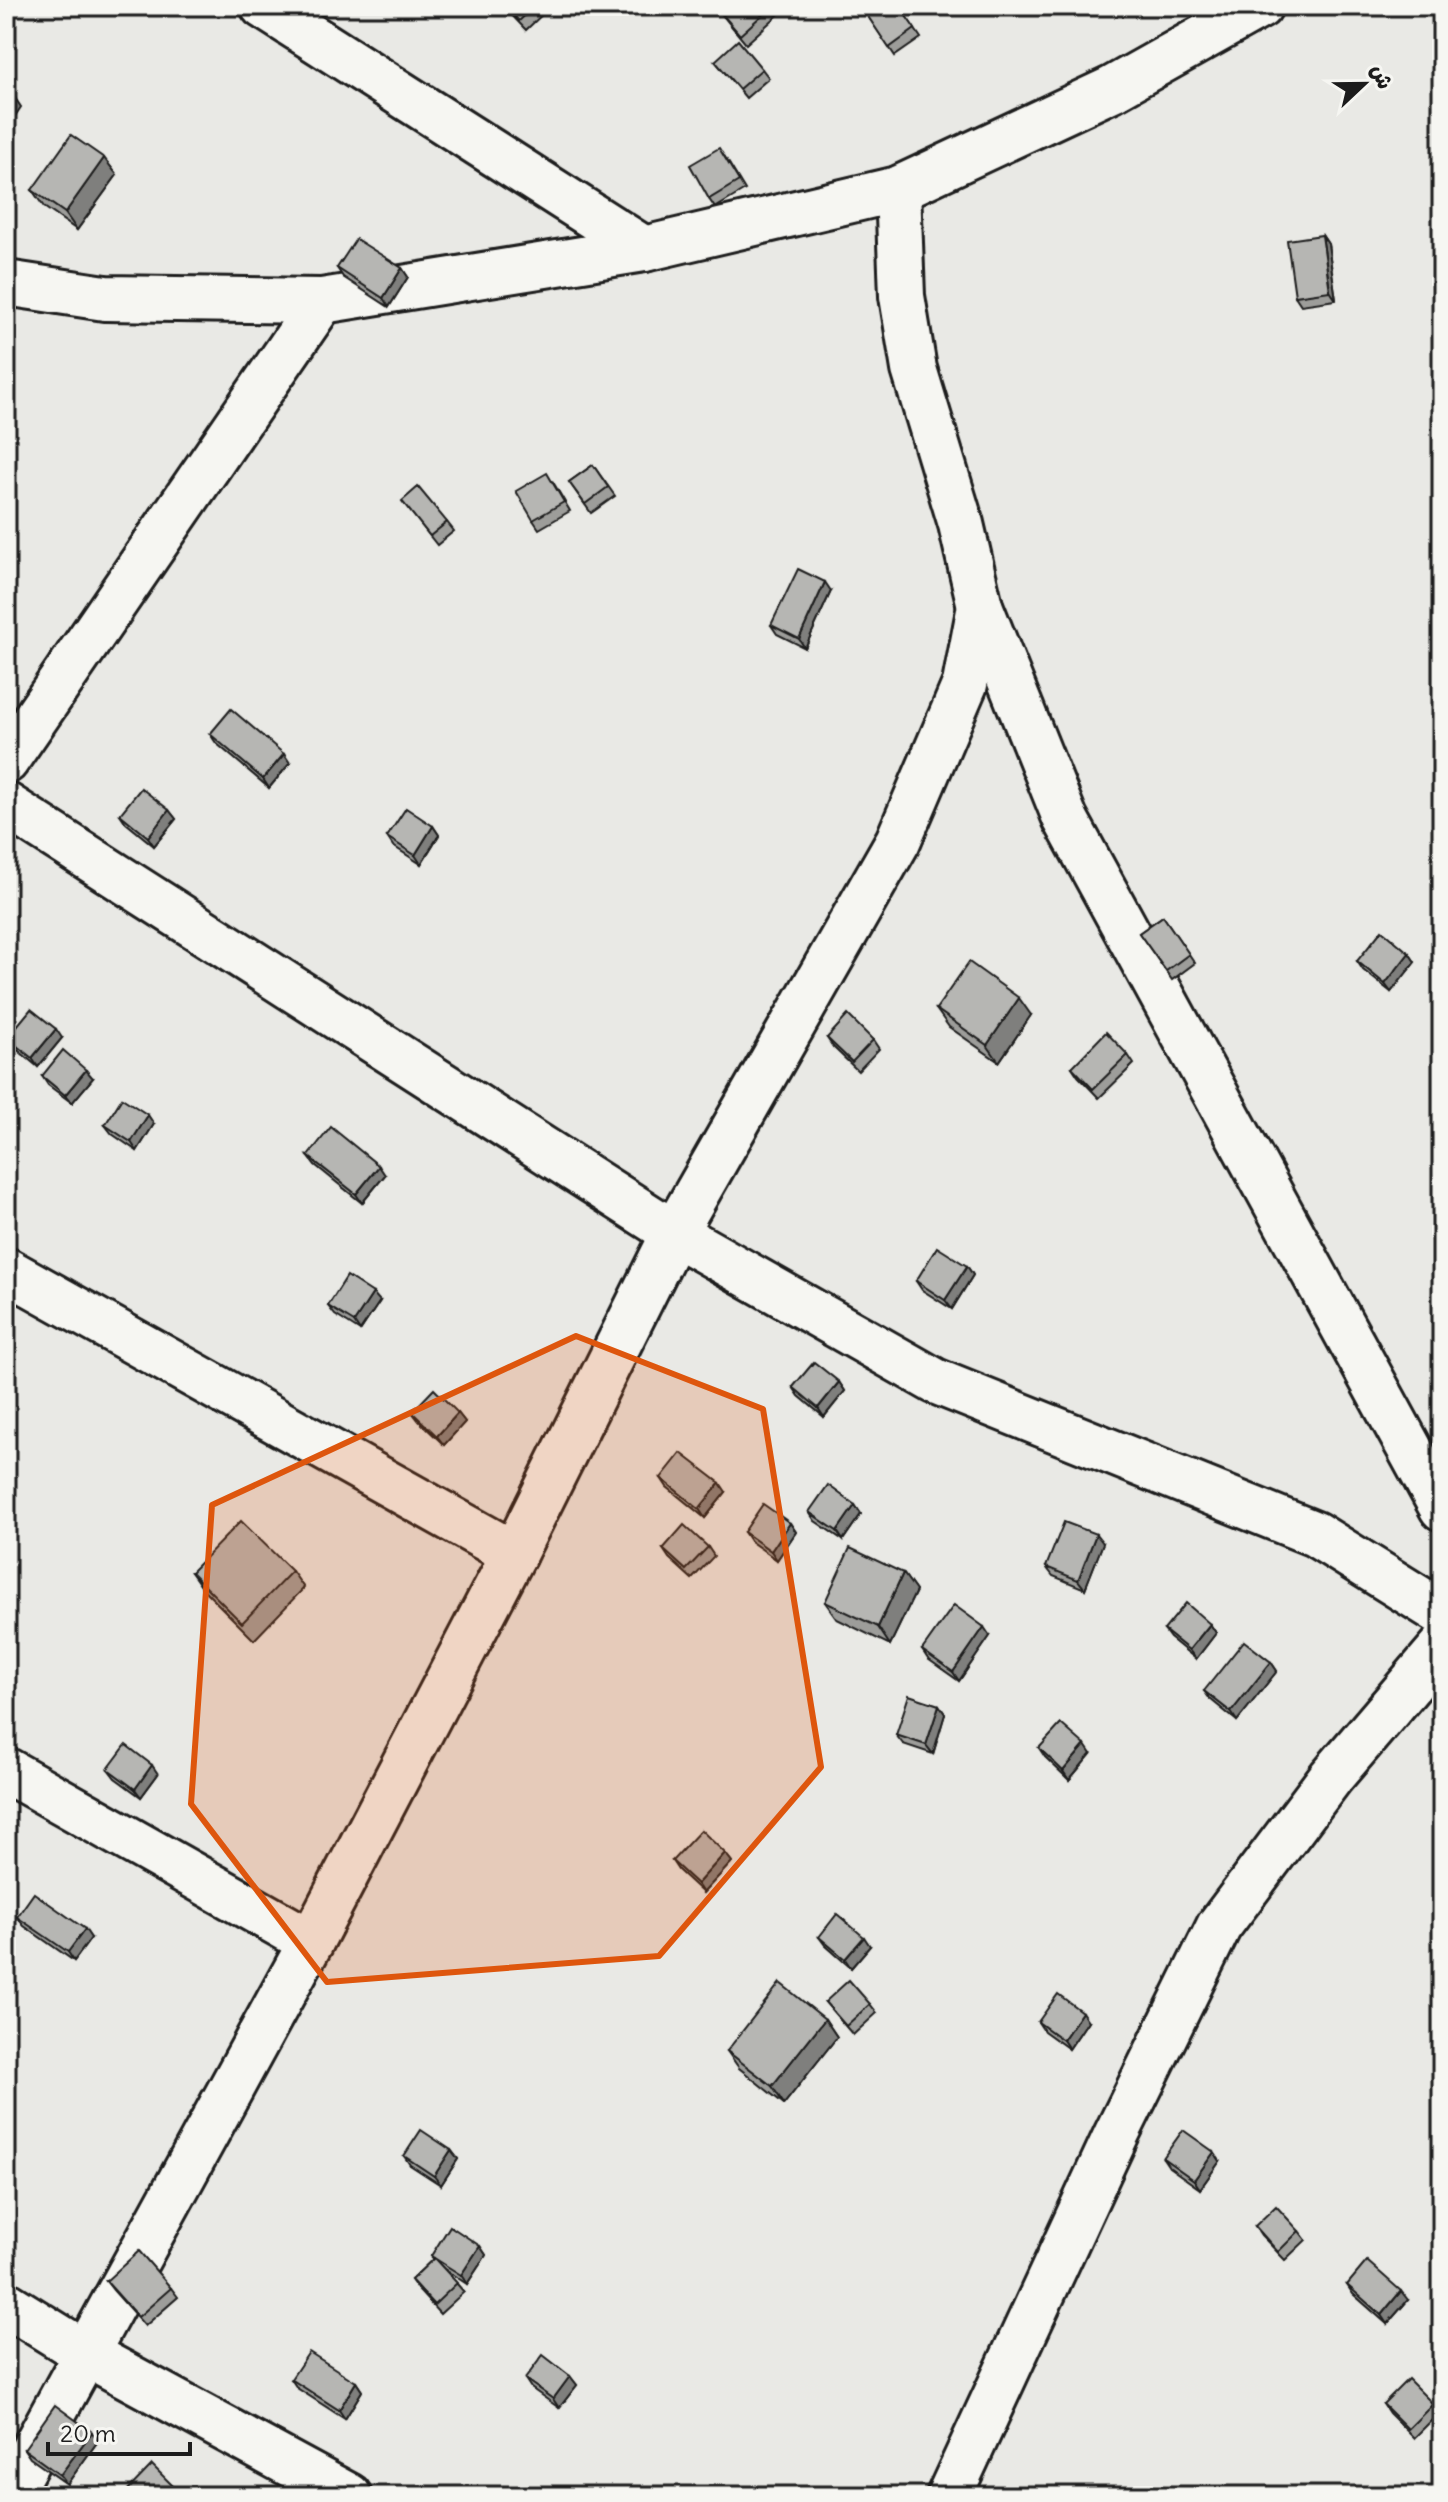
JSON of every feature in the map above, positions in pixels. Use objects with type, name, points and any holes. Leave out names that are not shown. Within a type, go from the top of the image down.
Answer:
[{"type":"street","points":[[263,6],[644,249]]},
{"type":"street","points":[[6,283],[105,298],[322,301],[644,249],[898,189],[1112,89],[1260,6]]},
{"type":"street","points":[[898,189],[902,296],[914,369],[961,524],[980,606],[1065,818],[1442,1508]]},
{"type":"street","points":[[6,761],[322,301]]},
{"type":"street","points":[[8,2496],[311,1942],[514,1554],[674,1233],[898,841],[965,684],[980,606]]},
{"type":"street","points":[[6,805],[674,1233],[935,1381],[1315,1534],[1442,1613]]},
{"type":"street","points":[[6,1270],[514,1554]]},
{"type":"street","points":[[949,2496],[1116,2135],[1219,1926],[1331,1777],[1442,1647]]},
{"type":"street","points":[[6,1770],[311,1942]]},
{"type":"street","points":[[6,2304],[85,2353],[349,2496]]},
{"type":"highlighted area","points":[[576,1336],[763,1409],[821,1767],[659,1956],[327,1982],[191,1804],[212,1505]]},
{"type":"building","points":[[505,6],[535,6],[519,21]]},
{"type":"building","points":[[718,6],[772,6],[740,35]]},
{"type":"building","points":[[861,6],[899,6],[915,29],[889,48]]},
{"type":"building","points":[[738,40],[762,69],[739,89],[715,61]]},
{"type":"building","points":[[6,92],[15,98],[6,111]]},
{"type":"building","points":[[71,135],[104,158],[65,213],[32,190]]},
{"type":"building","points":[[719,148],[739,181],[709,199],[690,165]]},
{"type":"building","points":[[1322,235],[1330,291],[1295,296],[1287,240]]},
{"type":"building","points":[[356,239],[402,268],[383,298],[337,268]]},
{"type":"building","points":[[593,465],[608,487],[585,504],[569,482]]},
{"type":"building","points":[[547,473],[564,502],[533,520],[516,491]]},
{"type":"building","points":[[418,487],[447,522],[430,536],[402,501]]},
{"type":"building","points":[[798,569],[825,582],[799,639],[771,625]]},
{"type":"building","points":[[231,709],[284,754],[263,779],[210,734]]},
{"type":"building","points":[[141,788],[169,810],[148,837],[120,814]]},
{"type":"building","points":[[406,808],[433,826],[415,855],[387,837]]},
{"type":"building","points":[[1163,916],[1189,954],[1166,971],[1139,933]]},
{"type":"building","points":[[1382,930],[1409,953],[1385,984],[1357,961]]},
{"type":"building","points":[[969,962],[1019,998],[987,1045],[936,1009]]},
{"type":"building","points":[[31,1009],[56,1029],[32,1058],[7,1038]]},
{"type":"building","points":[[848,1015],[873,1040],[852,1062],[827,1038]]},
{"type":"building","points":[[1106,1032],[1128,1055],[1093,1089],[1072,1067]]},
{"type":"building","points":[[63,1050],[86,1070],[65,1095],[42,1076]]},
{"type":"building","points":[[122,1098],[148,1115],[131,1142],[105,1125]]},
{"type":"building","points":[[331,1127],[379,1166],[356,1194],[308,1156]]},
{"type":"building","points":[[937,1247],[967,1266],[945,1300],[916,1281]]},
{"type":"building","points":[[347,1276],[373,1293],[354,1322],[328,1306]]},
{"type":"building","points":[[814,1362],[839,1382],[818,1408],[793,1387]]},
{"type":"building","points":[[434,1389],[458,1413],[437,1436],[412,1412]]},
{"type":"building","points":[[681,1453],[720,1483],[699,1509],[661,1478]]},
{"type":"building","points":[[828,1485],[855,1505],[837,1531],[809,1512]]},
{"type":"building","points":[[763,1504],[790,1523],[771,1551],[744,1532]]},
{"type":"building","points":[[241,1521],[292,1571],[242,1623],[191,1572]]},
{"type":"building","points":[[1064,1522],[1096,1534],[1078,1580],[1046,1567]]},
{"type":"building","points":[[684,1525],[708,1547],[686,1570],[663,1549]]},
{"type":"building","points":[[850,1548],[903,1573],[878,1627],[825,1602]]},
{"type":"building","points":[[1186,1603],[1210,1624],[1189,1650],[1164,1630]]},
{"type":"building","points":[[954,1605],[984,1627],[953,1672],[922,1650]]},
{"type":"building","points":[[1244,1641],[1271,1662],[1231,1712],[1204,1691]]},
{"type":"building","points":[[909,1695],[939,1705],[926,1745],[896,1735]]},
{"type":"building","points":[[1061,1724],[1085,1745],[1063,1771],[1039,1748]]},
{"type":"building","points":[[126,1745],[152,1765],[135,1789],[108,1769]]},
{"type":"building","points":[[701,1830],[725,1853],[697,1884],[672,1861]]},
{"type":"building","points":[[34,1893],[85,1929],[68,1952],[17,1917]]},
{"type":"building","points":[[837,1914],[864,1937],[845,1959],[819,1937]]},
{"type":"building","points":[[849,1980],[870,2004],[846,2026],[825,2002]]},
{"type":"building","points":[[780,1983],[825,2019],[772,2086],[727,2051]]},
{"type":"building","points":[[1058,1994],[1082,2012],[1063,2040],[1038,2022]]},
{"type":"building","points":[[421,2130],[451,2150],[434,2176],[404,2156]]},
{"type":"building","points":[[1183,2130],[1214,2152],[1194,2180],[1163,2158]]},
{"type":"building","points":[[1276,2206],[1299,2231],[1278,2252],[1255,2226]]},
{"type":"building","points":[[450,2226],[480,2246],[461,2275],[431,2256]]},
{"type":"building","points":[[139,2251],[171,2288],[138,2317],[106,2281]]},
{"type":"building","points":[[434,2258],[457,2283],[434,2305],[411,2280]]},
{"type":"building","points":[[1367,2261],[1401,2291],[1381,2315],[1347,2285]]},
{"type":"building","points":[[309,2352],[356,2382],[339,2410],[291,2379]]},
{"type":"building","points":[[543,2355],[570,2376],[553,2399],[525,2379]]},
{"type":"building","points":[[1408,2379],[1433,2404],[1408,2429],[1383,2404]]},
{"type":"building","points":[[55,2405],[92,2432],[60,2475],[24,2449]]},
{"type":"building","points":[[152,2465],[183,2496],[122,2496]]}]
